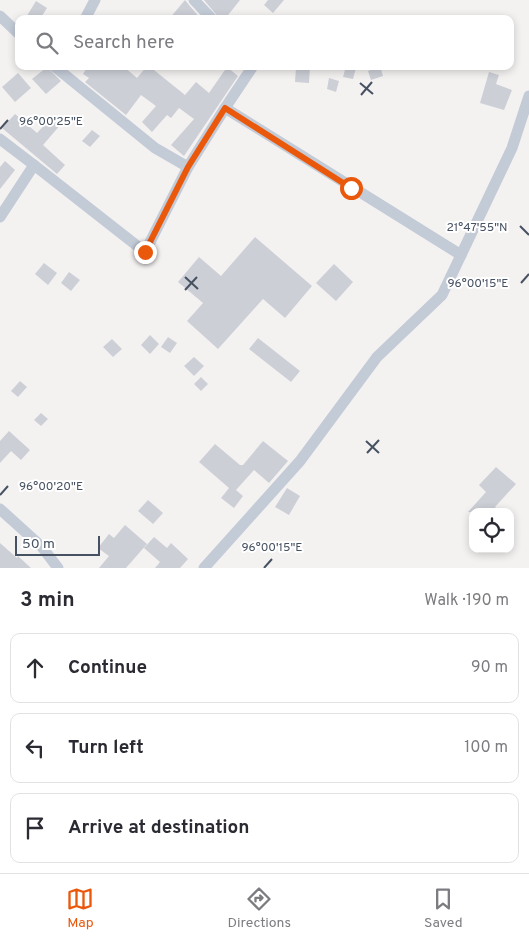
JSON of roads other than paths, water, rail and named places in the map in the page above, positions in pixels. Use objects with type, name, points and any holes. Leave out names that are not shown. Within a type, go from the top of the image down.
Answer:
[{"type":"street","points":[[87,15],[95,0]]},
{"type":"street","points":[[194,0],[208,15]]},
{"type":"street","points":[[0,16],[15,30]]},
{"type":"street","points":[[59,70],[155,148],[188,167]]},
{"type":"street","points":[[0,139],[145,252],[188,167],[250,70]]},
{"type":"street","points":[[204,568],[300,461],[377,357],[442,295],[512,148],[529,96]]},
{"type":"street","points":[[225,108],[461,255]]},
{"type":"street","points":[[0,217],[34,165]]},
{"type":"street","points":[[0,509],[37,542],[58,568]]}]
